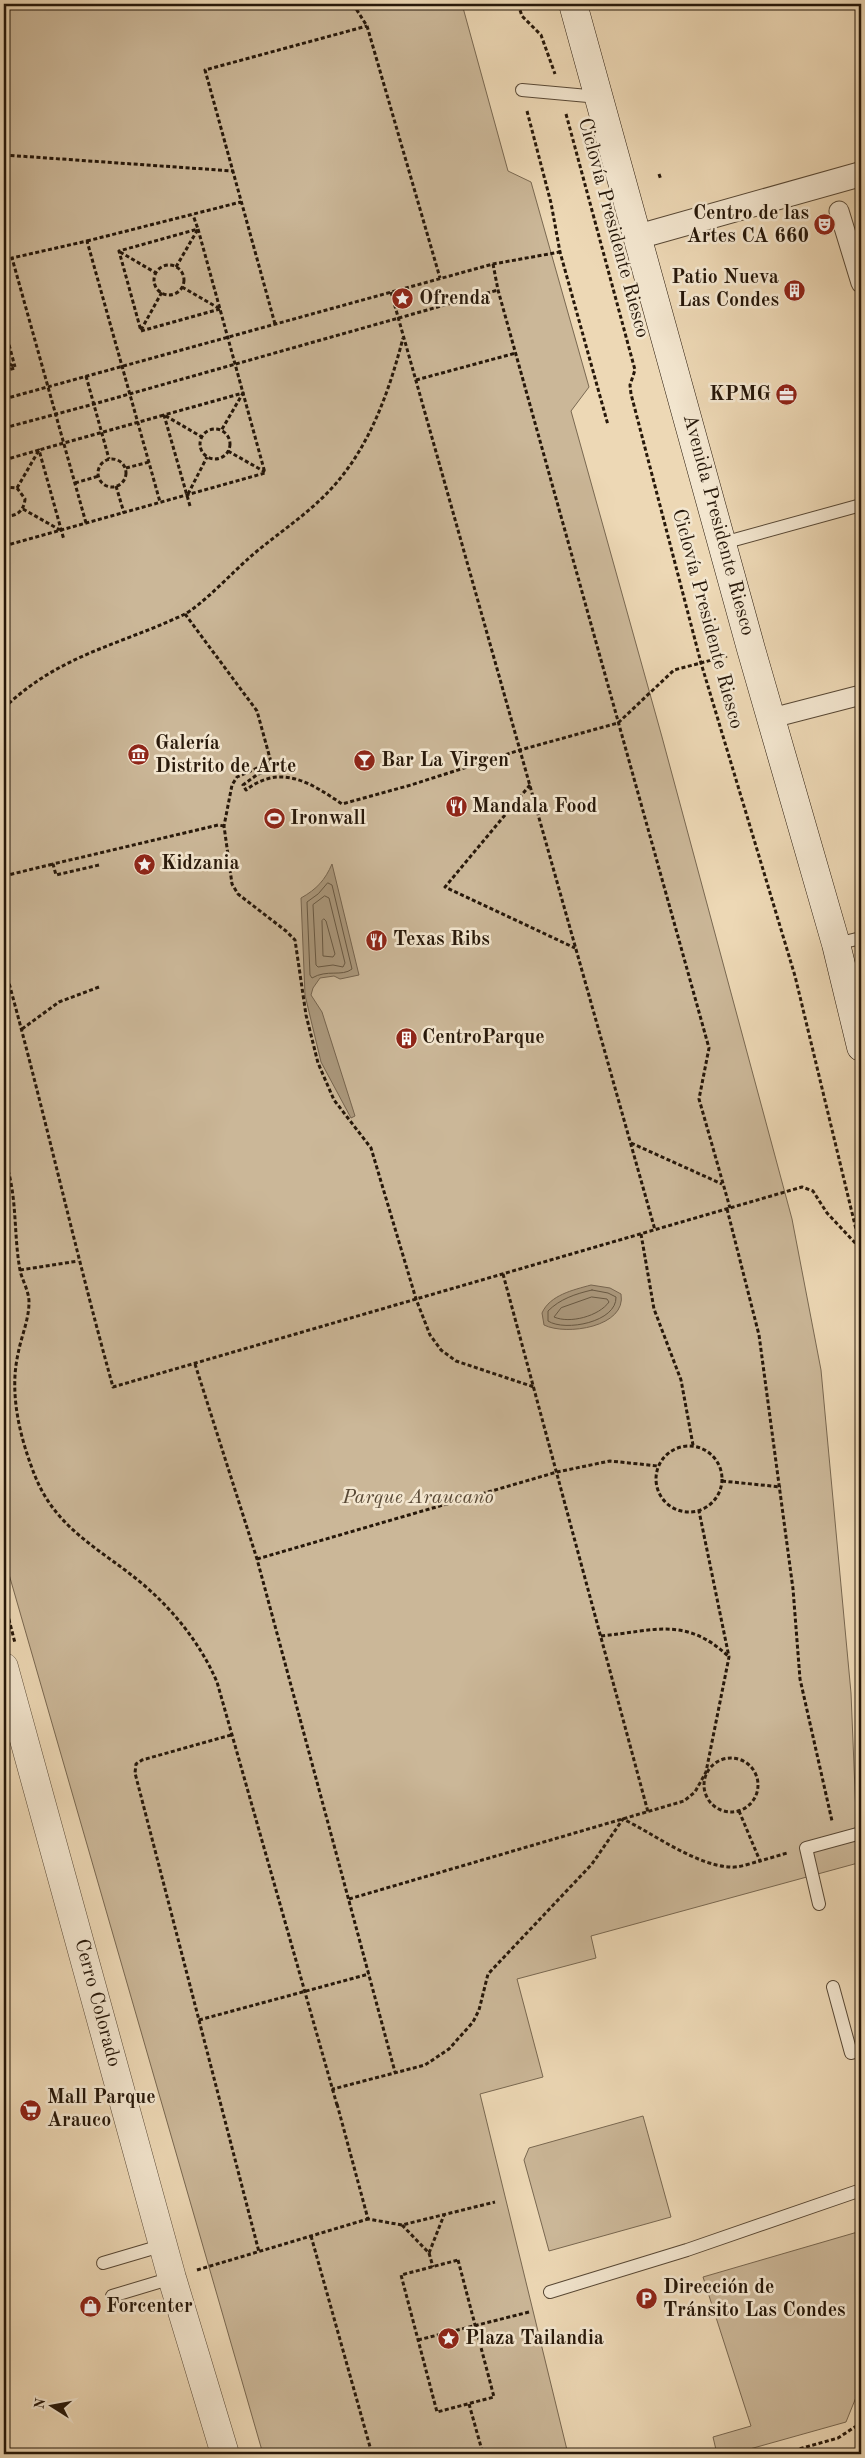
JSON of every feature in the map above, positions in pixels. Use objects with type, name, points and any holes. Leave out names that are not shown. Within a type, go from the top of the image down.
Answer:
[{"type":"main road","name":"Avenida Presidente Riesco","points":[[573,4],[751,649],[772,718],[849,941],[861,1047]]},
{"type":"main road","name":"Cerro Colorado","points":[[4,1668],[172,2278],[225,2454]]},
{"type":"street","points":[[637,237],[861,174]]},
{"type":"street","points":[[839,211],[861,283]]},
{"type":"street","points":[[772,718],[861,695]]},
{"type":"lane","points":[[522,90],[599,97]]},
{"type":"lane","points":[[723,543],[861,505]]},
{"type":"lane","points":[[819,1904],[806,1848],[861,1833]]},
{"type":"lane","points":[[833,1987],[851,2053],[861,2050]]},
{"type":"lane","points":[[550,2292],[688,2250],[861,2190]]},
{"type":"lane","points":[[103,2263],[164,2245]]},
{"type":"lane","points":[[112,2296],[172,2278]]},
{"type":"path","points":[[353,4],[367,26],[440,278]]},
{"type":"path","name":"Ciclovía Presidente Riesco","points":[[518,4],[522,16],[541,35],[562,94],[635,370],[630,385],[632,394],[701,663],[795,976],[861,1250]]},
{"type":"path","points":[[275,324],[205,70],[367,26]]},
{"type":"path","points":[[522,90],[552,204],[560,252],[608,425]]},
{"type":"path","points":[[4,155],[233,172]]},
{"type":"path","points":[[659,174],[661,180]]},
{"type":"path","points":[[86,523],[12,258],[241,202]]},
{"type":"path","points":[[194,215],[265,473]]},
{"type":"path","points":[[119,251],[198,229]]},
{"type":"path","points":[[176,266],[198,229]]},
{"type":"path","points":[[87,241],[160,502]]},
{"type":"path","points":[[119,251],[156,273]]},
{"type":"path","points":[[119,251],[141,331]]},
{"type":"path","points":[[4,399],[440,278],[493,264],[560,252]]},
{"type":"path","points":[[493,264],[498,290],[709,1048],[699,1099],[723,1184],[759,1334],[793,1589],[800,1680],[836,1840]]},
{"type":"path","points":[[167,265],[176,266],[184,278],[182,287],[173,294],[162,292],[155,284],[156,273],[167,265]]},
{"type":"path","points":[[182,287],[220,309]]},
{"type":"path","points":[[4,428],[498,290]]},
{"type":"path","points":[[141,331],[162,292]]},
{"type":"path","points":[[391,292],[655,1230]]},
{"type":"path","points":[[141,331],[220,309]]},
{"type":"path","points":[[4,326],[15,367]]},
{"type":"path","points":[[4,708],[35,681],[58,667],[123,638],[185,614],[330,491],[359,451],[375,420],[389,385],[403,338]]},
{"type":"path","points":[[416,380],[516,353]]},
{"type":"path","points":[[4,361],[15,367]]},
{"type":"path","points":[[4,370],[15,367]]},
{"type":"path","points":[[86,376],[109,459]]},
{"type":"path","points":[[4,460],[244,393]]},
{"type":"path","points":[[222,431],[244,393]]},
{"type":"path","points":[[164,415],[202,437]]},
{"type":"path","points":[[164,415],[190,506]]},
{"type":"path","points":[[208,430],[222,431],[228,437],[228,451],[218,458],[207,457],[200,448],[202,437],[208,430]]},
{"type":"path","points":[[17,488],[39,450]]},
{"type":"path","points":[[39,450],[64,540]]},
{"type":"path","points":[[228,451],[265,473]]},
{"type":"path","points":[[188,495],[207,457]]},
{"type":"path","points":[[109,459],[121,462],[126,468],[126,477],[116,486],[108,486],[99,476],[99,467],[109,459]]},
{"type":"path","points":[[126,468],[149,462]]},
{"type":"path","points":[[4,546],[265,473]]},
{"type":"path","points":[[75,483],[99,476]]},
{"type":"path","points":[[116,486],[124,513]]},
{"type":"path","points":[[4,488],[17,488]]},
{"type":"path","points":[[4,515],[14,515],[23,508],[25,499],[17,488]]},
{"type":"path","points":[[23,508],[61,530]]},
{"type":"path","points":[[185,614],[257,711],[272,770],[258,774],[242,785],[246,790],[260,780],[276,777],[292,778],[315,786],[342,804],[411,785],[520,750],[618,723],[674,670],[751,649]]},
{"type":"path","points":[[271,762],[237,777],[228,796],[224,826],[234,889],[295,940],[306,1015],[318,1063],[334,1100],[371,1148],[416,1299],[430,1335],[456,1361],[534,1387]]},
{"type":"path","points":[[530,785],[445,887],[576,949]]},
{"type":"path","points":[[4,876],[218,825],[224,826]]},
{"type":"path","points":[[54,864],[56,875],[99,865]]},
{"type":"path","points":[[4,965],[22,1029],[78,1261],[113,1387],[802,1187],[808,1188],[861,1250]]},
{"type":"path","points":[[22,1029],[59,1002],[100,987]]},
{"type":"path","points":[[631,1143],[723,1184]]},
{"type":"path","points":[[4,1158],[12,1186],[20,1270],[29,1300],[17,1355],[15,1392],[24,1442],[44,1496],[60,1518],[89,1545],[144,1585],[170,1608],[210,1665],[217,1682],[368,2219]]},
{"type":"path","points":[[641,1234],[654,1310],[681,1380],[693,1446]]},
{"type":"path","points":[[20,1270],[78,1261]]},
{"type":"path","points":[[503,1274],[648,1812]]},
{"type":"path","points":[[195,1364],[257,1559],[395,2072]]},
{"type":"path","points":[[683,1446],[693,1446],[703,1447],[712,1454],[718,1462],[722,1481],[715,1499],[700,1510],[689,1513],[678,1511],[668,1506],[656,1488],[655,1476],[664,1456],[672,1450],[683,1446]]},
{"type":"path","points":[[257,1559],[557,1472],[610,1461],[658,1466]]},
{"type":"path","points":[[722,1481],[780,1488]]},
{"type":"path","points":[[349,1899],[684,1801],[695,1792],[706,1772],[719,1760],[727,1758],[743,1761],[750,1766],[757,1781],[757,1790],[753,1799],[739,1811],[720,1810],[712,1805],[704,1788],[706,1772],[729,1657],[700,1510]]},
{"type":"path","points":[[601,1636],[663,1629],[685,1630],[705,1637],[729,1657]]},
{"type":"path","points":[[231,1735],[142,1760],[135,1768],[259,2252]]},
{"type":"path","points":[[739,1811],[760,1861]]},
{"type":"path","points":[[623,1819],[693,1856],[731,1868],[806,1848]]},
{"type":"path","points":[[337,2105],[333,2089],[425,2065],[449,2049],[476,2016],[488,1974],[592,1864],[623,1819]]},
{"type":"path","points":[[199,2020],[369,1974]]},
{"type":"path","points":[[172,2278],[368,2219],[402,2225],[495,2202]]},
{"type":"path","points":[[429,2253],[445,2214]]},
{"type":"path","points":[[402,2225],[429,2253],[433,2266]]},
{"type":"path","points":[[311,2236],[372,2454]]},
{"type":"path","points":[[458,2260],[475,2326],[494,2397],[437,2412],[401,2275],[458,2260]]},
{"type":"path","points":[[418,2340],[529,2312]]},
{"type":"path","points":[[469,2404],[483,2454]]},
{"type":"path","points":[[781,2454],[838,2438],[861,2422]]},
{"type":"green space","name":"Parque Araucano","points":[[4,4],[462,4],[508,171],[531,182],[589,387],[571,411],[662,737],[792,1219],[821,1370],[851,1693],[858,1863],[591,1936],[596,1958],[517,1979],[543,2077],[480,2094],[568,2454],[263,2454],[4,1557]]},
{"type":"green space","points":[[643,2116],[671,2217],[549,2251],[524,2160],[529,2148]]},
{"type":"green space","points":[[861,2231],[861,2385],[846,2422],[732,2454],[717,2454],[713,2437],[751,2426],[703,2277]]},
{"type":"water","points":[[332,864],[359,975],[340,979],[334,976],[320,978],[313,988],[311,995],[322,1012],[355,1116],[351,1118],[321,1062],[305,995],[301,898],[320,884]]},
{"type":"water","points":[[591,1285],[610,1288],[621,1294],[620,1305],[615,1314],[605,1321],[580,1329],[554,1328],[544,1325],[542,1313],[550,1302],[563,1294]]},
{"type":"place","name":"Centro de las Artes CA 660","points":[[825,225]]},
{"type":"place","name":"Patio Nueva Las Condes","points":[[795,290]]},
{"type":"place","name":"Ofrenda","points":[[403,299]]},
{"type":"place","name":"KPMG","points":[[787,395]]},
{"type":"place","name":"Galería Distrito de Arte","points":[[139,755]]},
{"type":"place","name":"Bar La Virgen","points":[[365,761]]},
{"type":"place","name":"Mandala Food","points":[[456,807]]},
{"type":"place","name":"Ironwall","points":[[274,819]]},
{"type":"place","name":"Kidzania","points":[[145,864]]},
{"type":"place","name":"Texas Ribs","points":[[377,940]]},
{"type":"place","name":"CentroParque","points":[[406,1038]]},
{"type":"place","name":"Mall Parque Arauco","points":[[31,2110]]},
{"type":"place","name":"Dirección de Tránsito Las Condes","points":[[647,2299]]},
{"type":"place","name":"Forcenter","points":[[90,2307]]},
{"type":"place","name":"Plaza Tailandia","points":[[449,2339]]}]
